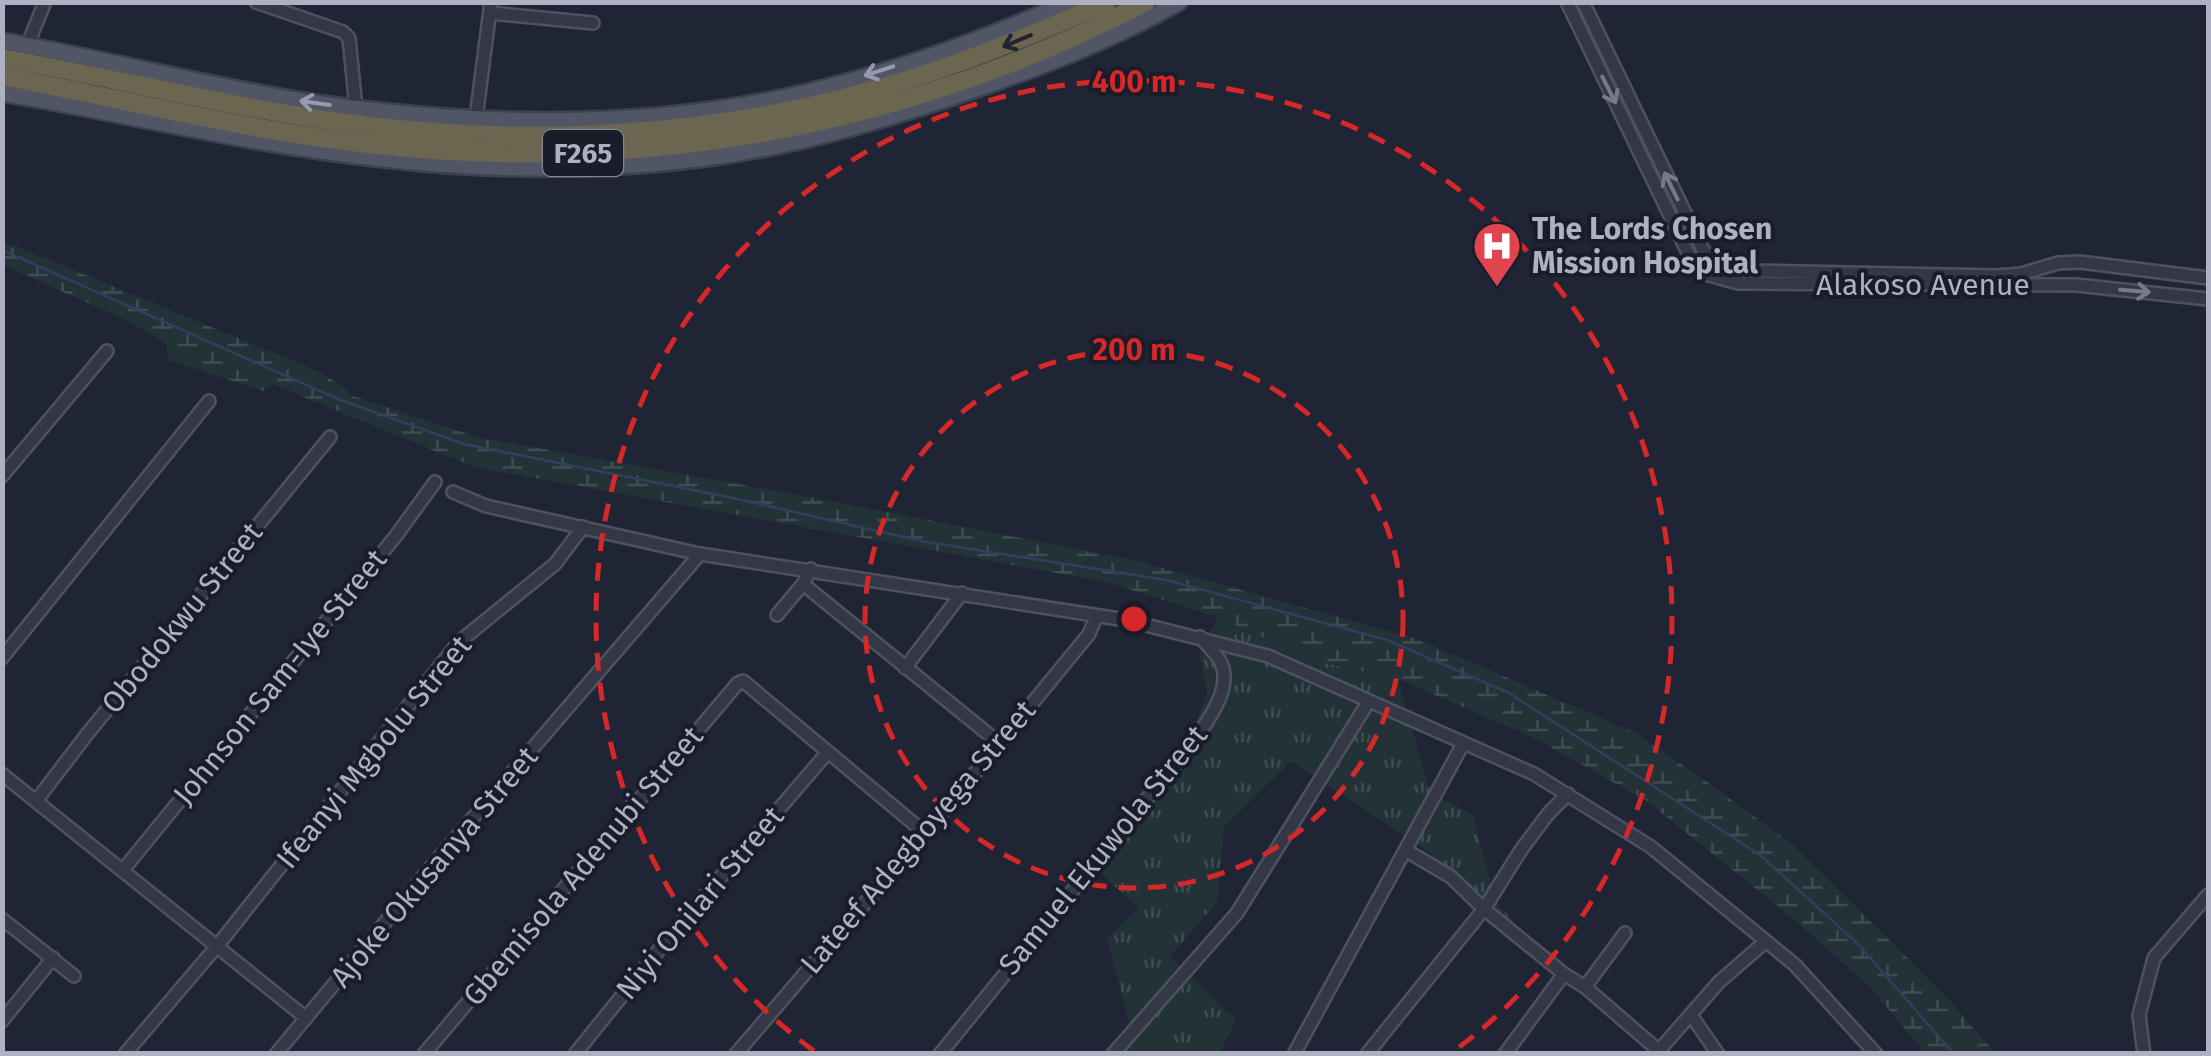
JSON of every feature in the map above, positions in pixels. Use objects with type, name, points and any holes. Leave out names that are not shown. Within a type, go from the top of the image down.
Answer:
[{"type":"highway","name":"F265","points":[[2,58],[342,123],[459,132],[610,133],[708,124],[874,90],[990,52],[1069,6],[1106,2]]},
{"type":"highway","name":"F265","points":[[2,76],[258,128],[398,148],[570,153],[686,146],[884,113],[1064,40],[1146,2]]},
{"type":"main road","points":[[2,92],[264,143],[448,164],[570,167],[705,158],[797,141],[1017,74],[1089,46],[1180,2]]},
{"type":"main road","points":[[2,42],[261,94],[356,108],[476,118],[599,119],[672,115],[804,93],[952,48],[1069,6]]},
{"type":"street","points":[[28,46],[46,2]]},
{"type":"street","points":[[256,2],[343,32],[349,38],[356,108]]},
{"type":"street","name":"Alakoso Avenue","points":[[1567,2],[1691,259],[1702,273],[1738,282],[1800,286],[2076,285],[2208,300]]},
{"type":"street","name":"Alakoso Avenue","points":[[1583,2],[1702,250],[1717,265],[1794,274],[1994,276],[2076,262],[2208,278]]},
{"type":"street","points":[[476,118],[491,8],[592,24]]},
{"type":"street","points":[[2076,262],[2076,285]]},
{"type":"street","points":[[2,476],[107,351]]},
{"type":"street","points":[[2,658],[208,401]]},
{"type":"street","name":"Obodokwu Street","points":[[36,801],[330,437]]},
{"type":"street","name":"Johnson Sam-Iye Street","points":[[123,870],[436,482]]},
{"type":"street","points":[[453,492],[486,506],[700,554],[1165,628],[1268,656],[1498,757],[1568,794],[1679,868],[1795,965],[1876,1054]]},
{"type":"street","name":"Ifeanyi Mgbolu Street","points":[[124,1054],[218,945],[459,642],[555,564],[582,526]]},
{"type":"street","name":"Ajoke Okusanya Street","points":[[276,1054],[446,848],[700,554]]},
{"type":"street","points":[[777,615],[811,569]]},
{"type":"street","points":[[803,584],[998,742]]},
{"type":"street","points":[[906,668],[962,594]]},
{"type":"street","name":"Lateef Adegboyega Street","points":[[736,1054],[1089,634],[1096,617]]},
{"type":"street","name":"Samuel Ekuwola Street","points":[[940,1054],[1182,756],[1214,711],[1222,686],[1222,664],[1200,637]]},
{"type":"street","name":"Gbemisola Adenubi Street","points":[[424,1054],[738,683],[743,681],[827,753]]},
{"type":"street","points":[[1112,1054],[1237,913],[1369,701]]},
{"type":"street","points":[[1294,1054],[1463,744]]},
{"type":"street","points":[[827,753],[925,833]]},
{"type":"street","name":"Niyi Onilari Street","points":[[575,1054],[827,753]]},
{"type":"street","points":[[2,774],[306,1018]]},
{"type":"street","points":[[1367,1054],[1484,909],[1521,850],[1568,794]]},
{"type":"street","points":[[1407,851],[1451,878],[1484,909],[1585,987],[1657,1052],[1718,982],[1765,942]]},
{"type":"street","points":[[2144,1054],[2139,1014],[2154,958],[2208,895]]},
{"type":"street","points":[[2,919],[74,976]]},
{"type":"street","points":[[1585,987],[1624,933]]},
{"type":"street","points":[[2,1021],[53,958]]},
{"type":"street","points":[[1505,1054],[1564,974]]},
{"type":"street","points":[[1690,1015],[1718,1054]]},
{"type":"green space","points":[[3,241],[318,371],[347,389],[347,394],[477,437],[1134,560],[1417,639],[1636,733],[1706,781],[1793,845],[1945,995],[1995,1053],[1925,1053],[1870,987],[1797,922],[1647,801],[1530,736],[1398,679],[1316,661],[1218,617],[1106,582],[474,467],[272,384],[264,391],[168,360],[166,343],[128,321],[3,265]]},
{"type":"green space","points":[[1218,617],[1316,661],[1398,679],[1430,793],[1473,815],[1495,901],[1551,964],[1429,852],[1291,761],[1224,827],[1217,902],[1170,956],[1236,1020],[1220,1053],[1103,1053],[1130,1027],[1107,938],[1139,908],[1086,860],[1196,723],[1207,694],[1199,652]]},
{"type":"waterway","points":[[2,250],[338,399],[464,444],[733,498],[921,541],[1166,580],[1387,640],[1509,693],[1760,855],[1858,944],[1954,1054]]},
{"type":"place","name":"The Lords Chosen Mission Hospital","points":[[1497,288]]}]
